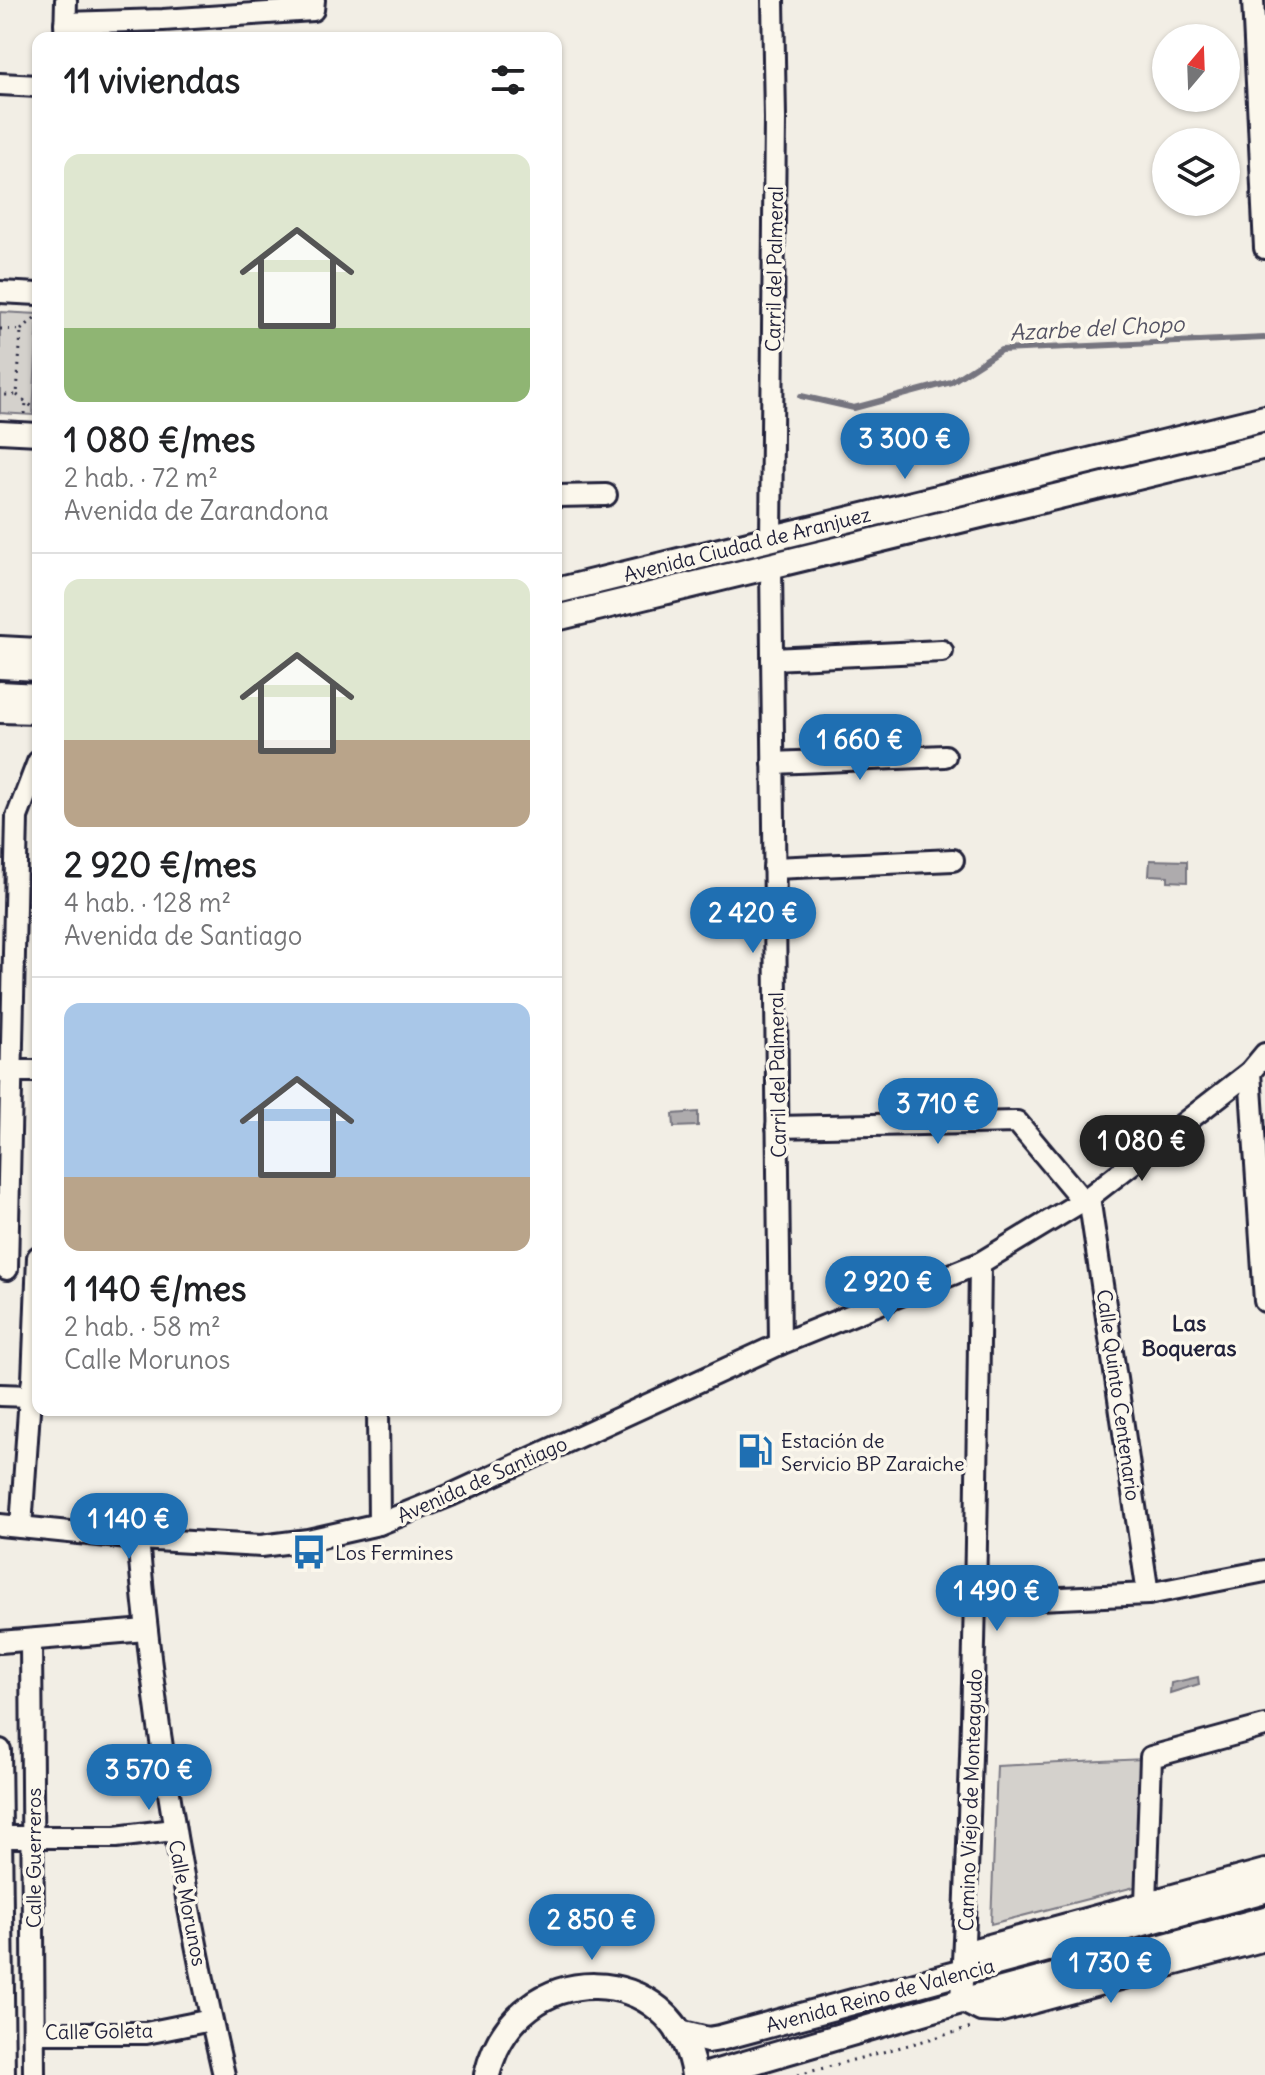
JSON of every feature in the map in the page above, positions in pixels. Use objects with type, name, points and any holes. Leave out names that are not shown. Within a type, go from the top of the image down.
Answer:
[{"type":"main road","name":"Avenida Ciudad de Aranjuez","points":[[562,590],[1265,418]]},
{"type":"main road","name":"Avenida Ciudad de Aranjuez","points":[[562,617],[1265,446]]},
{"type":"main road","points":[[0,666],[32,654]]},
{"type":"main road","points":[[0,694],[32,696]]},
{"type":"main road","name":"Avenida Reino de Valencia","points":[[679,2033],[708,2040],[720,2038],[963,1962],[1265,1890]]},
{"type":"main road","name":"Avenida Reino de Valencia","points":[[707,2075],[961,2001],[1265,1919]]},
{"type":"main road","points":[[487,2075],[500,2037],[527,2007],[563,1989],[604,1986],[624,1991],[659,2011],[679,2033],[688,2050],[694,2075]]},
{"type":"street","points":[[66,0],[65,30],[313,10],[314,0]]},
{"type":"street","name":"Carril del Palmeral","points":[[771,539],[775,119],[773,0]]},
{"type":"street","points":[[1253,0],[1265,248]]},
{"type":"street","points":[[0,84],[32,86]]},
{"type":"street","points":[[0,292],[32,294]]},
{"type":"street","points":[[0,432],[32,434]]},
{"type":"street","points":[[562,496],[606,495]]},
{"type":"street","name":"Carril del Palmeral","points":[[771,565],[780,1344]]},
{"type":"street","points":[[0,647],[32,651]]},
{"type":"street","points":[[772,659],[942,651]]},
{"type":"street","points":[[0,712],[32,713]]},
{"type":"street","points":[[773,763],[945,756]]},
{"type":"street","points":[[32,778],[17,817],[5,1071],[3,1269],[32,1269]]},
{"type":"street","points":[[774,868],[953,860]]},
{"type":"street","name":"Avenida de Santiago","points":[[0,1525],[138,1539],[261,1546],[308,1540],[379,1524],[451,1495],[780,1344],[980,1263],[1086,1199],[1250,1072],[1265,1054]]},
{"type":"street","points":[[5,1071],[32,1071]]},
{"type":"street","points":[[1250,1072],[1265,1301]]},
{"type":"street","points":[[777,1127],[1017,1122],[1086,1199]]},
{"type":"street","name":"Calle Quinto Centenario","points":[[1086,1199],[1148,1594]]},
{"type":"street","name":"Camino Viejo de Monteagudo","points":[[961,2001],[976,1602],[980,1263]]},
{"type":"street","points":[[21,1527],[32,1385]]},
{"type":"street","points":[[0,1395],[30,1396]]},
{"type":"street","points":[[378,1416],[379,1524]]},
{"type":"street","name":"Calle Morunos","points":[[138,1539],[146,1630],[173,1830],[224,2075]]},
{"type":"street","points":[[976,1602],[1148,1594],[1265,1571]]},
{"type":"street","points":[[0,1642],[146,1630]]},
{"type":"street","name":"Calle Guerreros","points":[[31,1640],[34,2075]]},
{"type":"street","points":[[1146,1903],[1151,1757],[1265,1726]]},
{"type":"street","name":"Calle Guerreros","points":[[0,1750],[4,2075]]},
{"type":"street","points":[[1,1837],[116,1837],[173,1830]]},
{"type":"street","points":[[963,1962],[1146,1903],[1265,1870]]},
{"type":"street","points":[[961,2001],[981,2011],[998,2012],[1265,1940]]},
{"type":"street","name":"Calle Goleta","points":[[34,2033],[146,2033],[211,2020]]},
{"type":"path","points":[[0,329],[21,330],[32,320]]},
{"type":"path","points":[[17,395],[21,330]]},
{"type":"path","points":[[0,395],[17,395],[32,406]]},
{"type":"path","points":[[798,2075],[981,2025]]},
{"type":"shaded area","points":[[0,312],[32,314],[32,415],[0,413]]},
{"type":"shaded area","points":[[1150,860],[1187,861],[1187,882],[1168,881],[1168,876],[1149,875]]},
{"type":"shaded area","points":[[698,1112],[698,1126],[674,1127],[673,1114]]},
{"type":"shaded area","points":[[1198,1677],[1199,1684],[1170,1693],[1171,1683]]},
{"type":"shaded area","points":[[1144,1759],[1146,1884],[991,1924],[997,1766]]},
{"type":"waterway","name":"Azarbe del Chopo","points":[[801,396],[854,408],[951,382],[1001,350],[1265,338]]},
{"type":"place","name":"Estación de Servicio BP Zaraiche","points":[[755,1451]]},
{"type":"place","name":"Los Fermines","points":[[309,1552]]},
{"type":"district","name":"Las Boqueras","points":[[1189,1336]]}]
